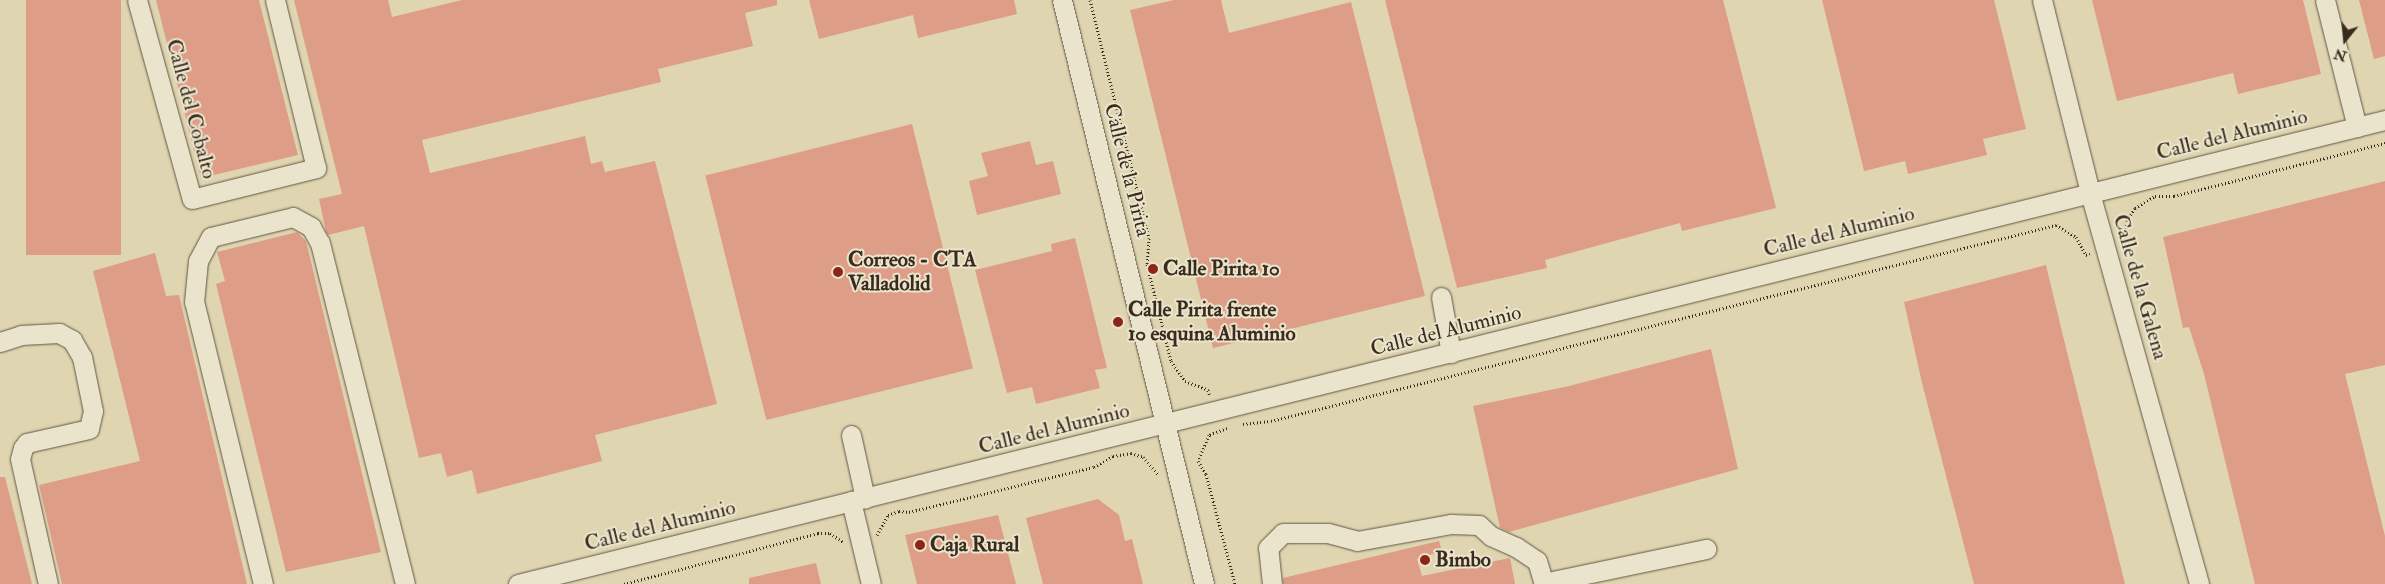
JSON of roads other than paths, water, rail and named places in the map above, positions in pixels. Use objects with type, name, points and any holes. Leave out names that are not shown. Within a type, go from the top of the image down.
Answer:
[{"type":"street","name":"Calle del Cobalto","points":[[137,0],[192,199],[316,168],[275,0]]},
{"type":"street","name":"Calle de la Pirita","points":[[1062,0],[1204,584]]},
{"type":"street","name":"Calle de la Galena","points":[[2042,0],[2090,193],[2199,584]]},
{"type":"street","points":[[2325,0],[2357,127]]},
{"type":"street","name":"Calle del Aluminio","points":[[518,584],[541,581],[858,500],[2385,120]]},
{"type":"street","points":[[263,584],[194,302],[198,261],[210,237],[293,217],[311,227],[320,243],[405,584]]},
{"type":"street","points":[[1440,297],[1451,353]]},
{"type":"street","points":[[0,342],[21,335],[58,333],[72,340],[82,357],[93,411],[88,429],[27,444],[23,448],[20,459],[48,584]]},
{"type":"street","points":[[851,435],[858,500],[871,584]]},
{"type":"street","points":[[1272,584],[1268,548],[1283,533],[1328,533],[1357,541],[1451,524],[1479,525],[1491,536],[1516,547],[1537,561],[1544,583],[1706,549]]},
{"type":"place","name":"Calle Pirita 10","points":[[1153,269]]},
{"type":"place","name":"Correos - CTA Valladolid","points":[[838,272]]},
{"type":"place","name":"Calle Pirita frente 10 esquina Aluminio","points":[[1118,322]]},
{"type":"place","name":"Caja Rural","points":[[920,545]]},
{"type":"place","name":"Bimbo","points":[[1425,560]]}]
